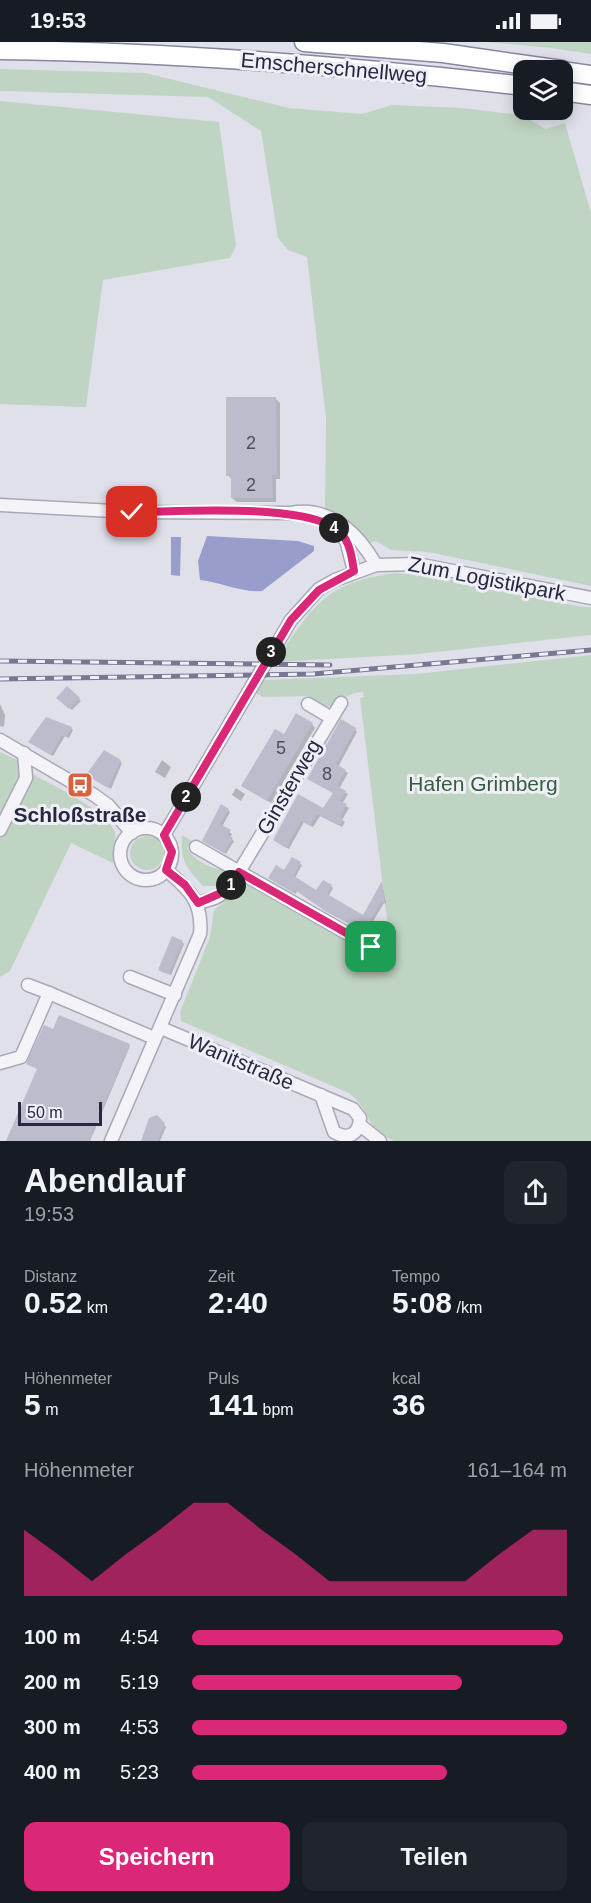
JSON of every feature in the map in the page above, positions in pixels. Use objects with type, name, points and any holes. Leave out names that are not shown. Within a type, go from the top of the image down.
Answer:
[{"type":"highway","name":"Emscherschnellweg","points":[[304,42],[442,53],[577,71]]},
{"type":"highway","name":"Emscherschnellweg","points":[[0,50],[77,51],[320,64],[513,85]]},
{"type":"highway","points":[[573,93],[591,95]]},
{"type":"street","points":[[0,505],[108,511],[291,513],[305,510],[316,512],[341,524],[355,535],[376,565]]},
{"type":"street","points":[[291,513],[318,520],[340,532],[346,540],[354,571]]},
{"type":"street","name":"Zum Logistikpark","points":[[164,835],[291,620],[319,590],[354,571],[376,565],[403,563],[435,567],[591,598]]},
{"type":"street","name":"Ginsterweg","points":[[198,903],[228,890],[330,717],[341,703]]},
{"type":"street","points":[[308,704],[330,717]]},
{"type":"street","points":[[0,740],[108,805],[132,832]]},
{"type":"street","points":[[0,830],[26,778],[24,753]]},
{"type":"street","points":[[152,828],[164,835],[172,852],[166,870],[148,879],[130,873],[122,862],[121,849],[132,832],[152,828]]},
{"type":"street","points":[[196,847],[371,947]]},
{"type":"street","points":[[111,1141],[200,934],[202,918],[198,903],[185,885],[166,870]]},
{"type":"street","points":[[130,977],[175,995]]},
{"type":"street","name":"Wanitstraße","points":[[28,985],[321,1095],[353,1109],[358,1114],[360,1125],[354,1135],[341,1139],[330,1127],[321,1095]]},
{"type":"street","points":[[0,1063],[21,1057],[49,993]]},
{"type":"street","points":[[360,1125],[380,1141]]},
{"type":"green space","points":[[487,42],[591,42],[591,54],[551,48]]},
{"type":"green space","points":[[0,69],[145,73],[289,108],[362,114],[392,105],[462,108],[513,114],[513,120],[530,120],[546,129],[565,123],[591,213],[591,586],[428,552],[391,550],[376,541],[369,543],[352,525],[325,510],[326,418],[307,257],[288,250],[278,238],[261,131],[208,97],[0,91]]},
{"type":"green space","points":[[0,101],[219,122],[236,246],[230,258],[103,280],[86,407],[0,404]]},
{"type":"green space","points":[[396,573],[441,577],[591,607],[591,635],[418,654],[275,662],[300,626],[323,600],[352,583]]},
{"type":"green space","name":"Hafen Grimberg","points":[[591,655],[591,1141],[394,1141],[377,1130],[349,1093],[181,1021],[180,1012],[210,937],[214,910],[233,895],[243,880],[391,952],[360,698],[364,697],[363,692],[351,694],[325,707],[308,699],[309,696],[263,697],[256,693],[264,680],[416,674]]},
{"type":"green space","points":[[0,752],[17,760],[21,768],[99,813],[114,830],[116,838],[113,863],[71,843],[10,971],[0,977]]},
{"type":"green space","points":[[182,835],[192,841],[187,848],[199,861],[228,871],[216,886],[203,886],[188,868],[183,858]]},
{"type":"green space","points":[[147,836],[159,841],[164,853],[159,865],[147,870],[135,865],[130,853],[135,841]]},
{"type":"water","points":[[207,536],[298,541],[314,546],[314,551],[262,591],[247,590],[200,580],[198,561]]},
{"type":"water","points":[[171,537],[181,537],[180,576],[171,575]]},
{"type":"building","points":[[226,397],[276,397],[277,475],[272,475],[273,498],[231,498],[231,476],[226,476]]},
{"type":"building","points":[[67,686],[80,698],[69,709],[56,698]]},
{"type":"building","points":[[296,713],[313,723],[267,801],[241,786],[275,729],[284,734]]},
{"type":"building","points":[[46,717],[72,727],[66,737],[62,735],[51,755],[28,742]]},
{"type":"building","points":[[341,719],[356,728],[336,764],[346,770],[337,786],[346,791],[340,801],[347,804],[340,817],[343,818],[340,825],[317,814],[310,826],[301,821],[286,848],[273,840],[298,794],[323,808],[333,793],[307,779]]},
{"type":"building","points":[[104,750],[121,760],[108,788],[86,775]]},
{"type":"building","points":[[221,804],[229,809],[220,824],[231,830],[228,835],[233,838],[224,853],[202,841]]},
{"type":"building","points":[[292,857],[301,862],[294,876],[316,890],[323,880],[332,885],[327,894],[363,915],[382,881],[385,903],[381,902],[371,920],[382,926],[375,938],[325,911],[295,890],[293,893],[268,878],[276,865],[284,870]]},
{"type":"building","points":[[172,936],[183,941],[169,974],[158,970]]},
{"type":"building","points":[[59,1015],[130,1044],[89,1141],[6,1141],[37,1069],[26,1064],[44,1025],[53,1029]]},
{"type":"building","points":[[157,1115],[165,1123],[158,1141],[141,1141],[149,1118]]},
{"type":"railway","points":[[0,679],[313,674],[591,650]]},
{"type":"railway","points":[[0,661],[330,665]]},
{"type":"place","name":"Schloßstraße","points":[[80,785]]},
{"type":"route","points":[[132,512],[291,513],[328,524],[340,532],[346,540],[354,571],[319,590],[304,604],[267,657],[164,835],[172,852],[170,865],[166,870],[185,885],[198,903],[215,898],[228,890],[239,872],[371,947]]}]
